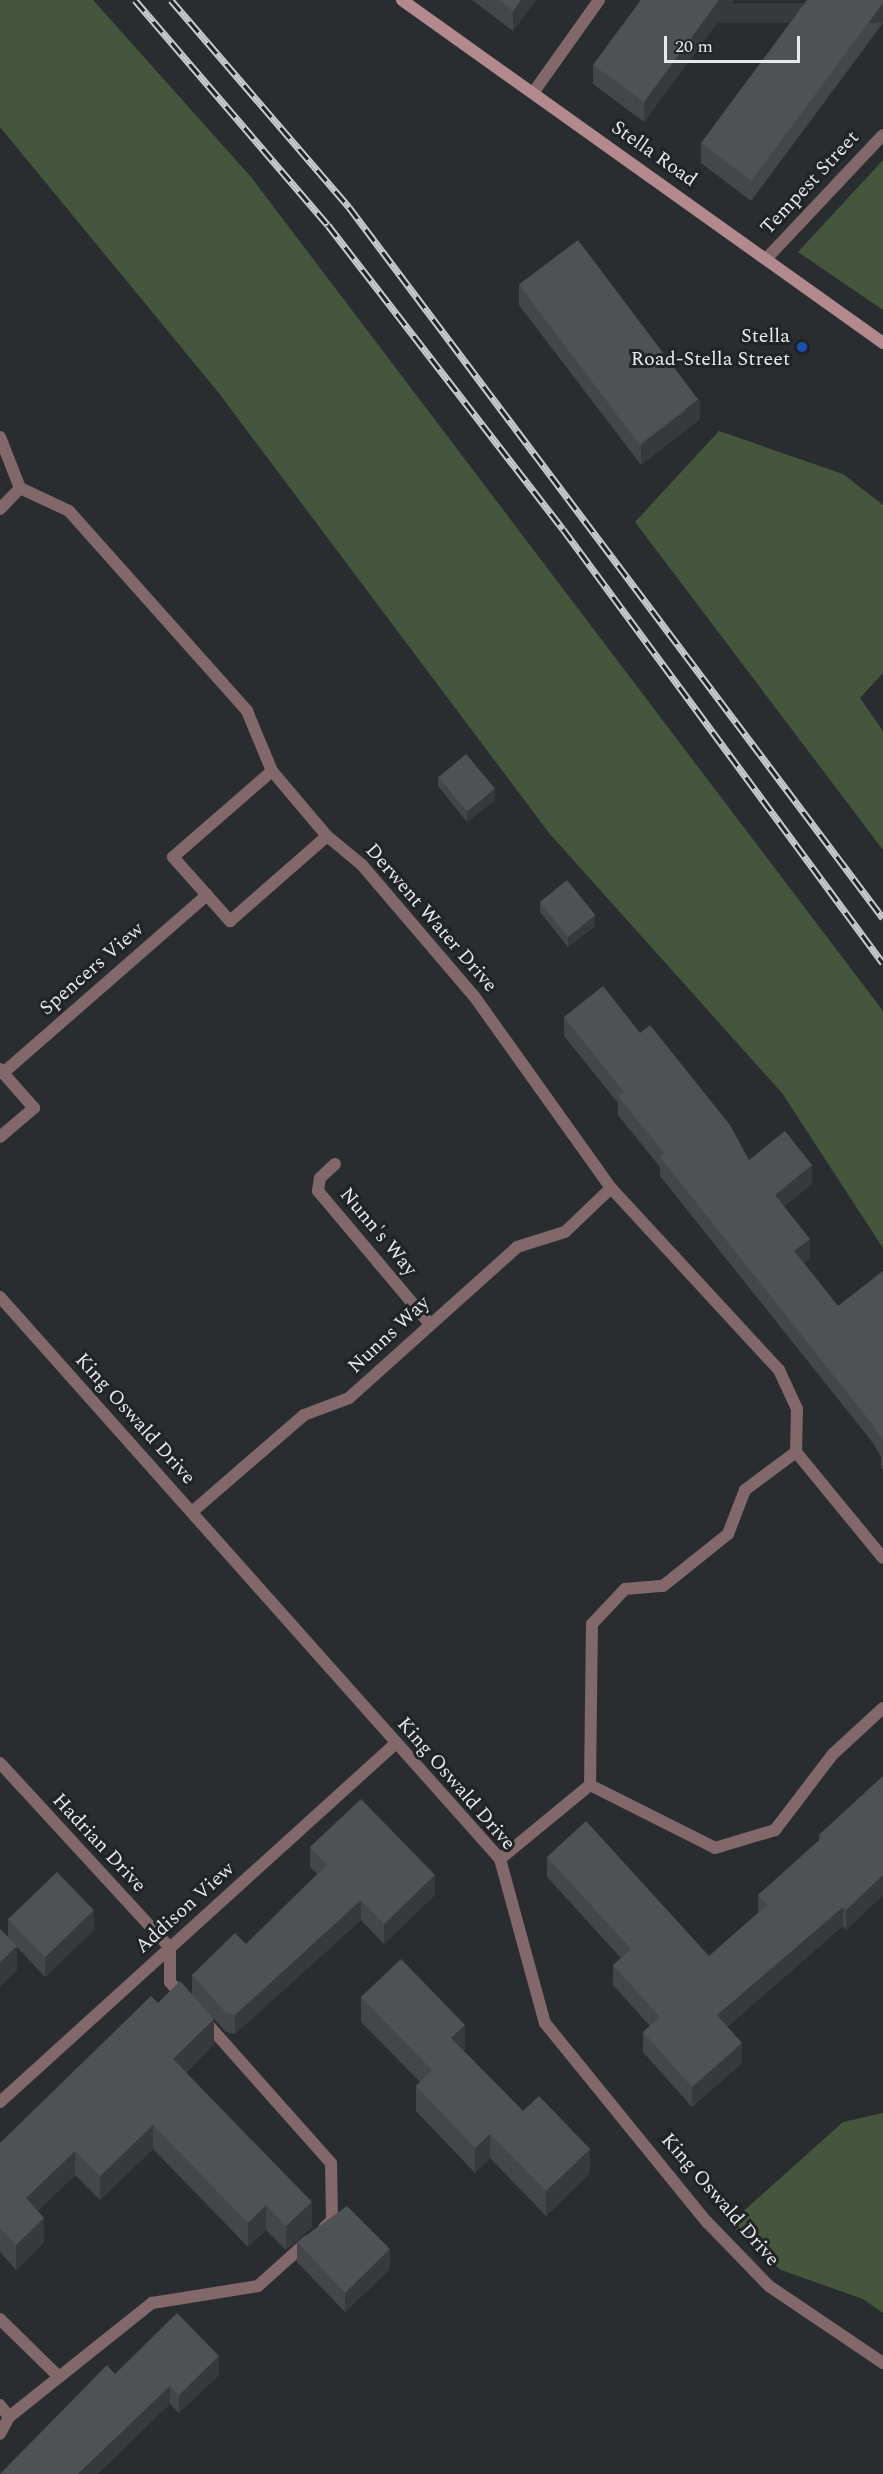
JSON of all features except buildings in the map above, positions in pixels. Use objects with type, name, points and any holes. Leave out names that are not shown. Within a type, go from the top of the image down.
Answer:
[{"type":"main road","name":"Stella Road","points":[[402,0],[883,343]]},
{"type":"street","points":[[533,93],[599,0]]},
{"type":"street","name":"Tempest Street","points":[[766,259],[883,135]]},
{"type":"street","points":[[0,437],[20,488],[0,509]]},
{"type":"street","name":"Derwent Water Drive","points":[[20,488],[69,511],[247,711],[272,771],[327,836],[362,865],[474,996],[611,1188],[779,1370],[797,1409],[796,1452]]},
{"type":"street","points":[[272,771],[173,857],[230,921],[327,836]]},
{"type":"street","name":"Spencers View","points":[[0,1137],[34,1108],[2,1071],[207,895]]},
{"type":"street","name":"Nunn's Way","points":[[335,1164],[320,1178],[318,1191],[429,1323]]},
{"type":"street","name":"Nunns Way","points":[[192,1512],[304,1415],[349,1398],[429,1323],[517,1247],[565,1232],[611,1188]]},
{"type":"street","name":"King Oswald Drive","points":[[0,1297],[500,1858],[545,2023],[707,2222],[770,2286],[883,2363]]},
{"type":"street","points":[[590,1785],[592,1624],[625,1589],[663,1586],[728,1534],[745,1490],[796,1452],[883,1558]]},
{"type":"street","points":[[590,1785],[715,1848],[775,1830],[833,1754],[883,1708]]},
{"type":"street","name":"Addison View","points":[[0,2102],[396,1743]]},
{"type":"street","name":"Hadrian Drive","points":[[0,1763],[170,1948]]},
{"type":"street","points":[[500,1858],[590,1785]]},
{"type":"street","points":[[0,2434],[9,2417],[152,2303],[258,2286],[332,2220],[331,2163],[170,1982],[170,1948]]},
{"type":"street","points":[[0,2319],[58,2376]]},
{"type":"street","points":[[0,2405],[9,2417]]},
{"type":"green space","points":[[0,0],[93,0],[251,177],[883,1011],[883,1248],[782,1093],[549,833],[218,392],[0,127]]},
{"type":"green space","points":[[883,160],[883,310],[798,252]]},
{"type":"green space","points":[[719,431],[843,474],[883,505],[883,673],[860,698],[883,731],[883,850],[635,522]]},
{"type":"green space","points":[[883,2113],[883,2313],[863,2299],[781,2270],[729,2224],[843,2122]]},
{"type":"railway","points":[[135,0],[328,225],[563,529],[883,963]]},
{"type":"railway","points":[[171,0],[349,207],[883,918]]},
{"type":"place","name":"Stella Road-Stella Street","points":[[802,347]]}]
